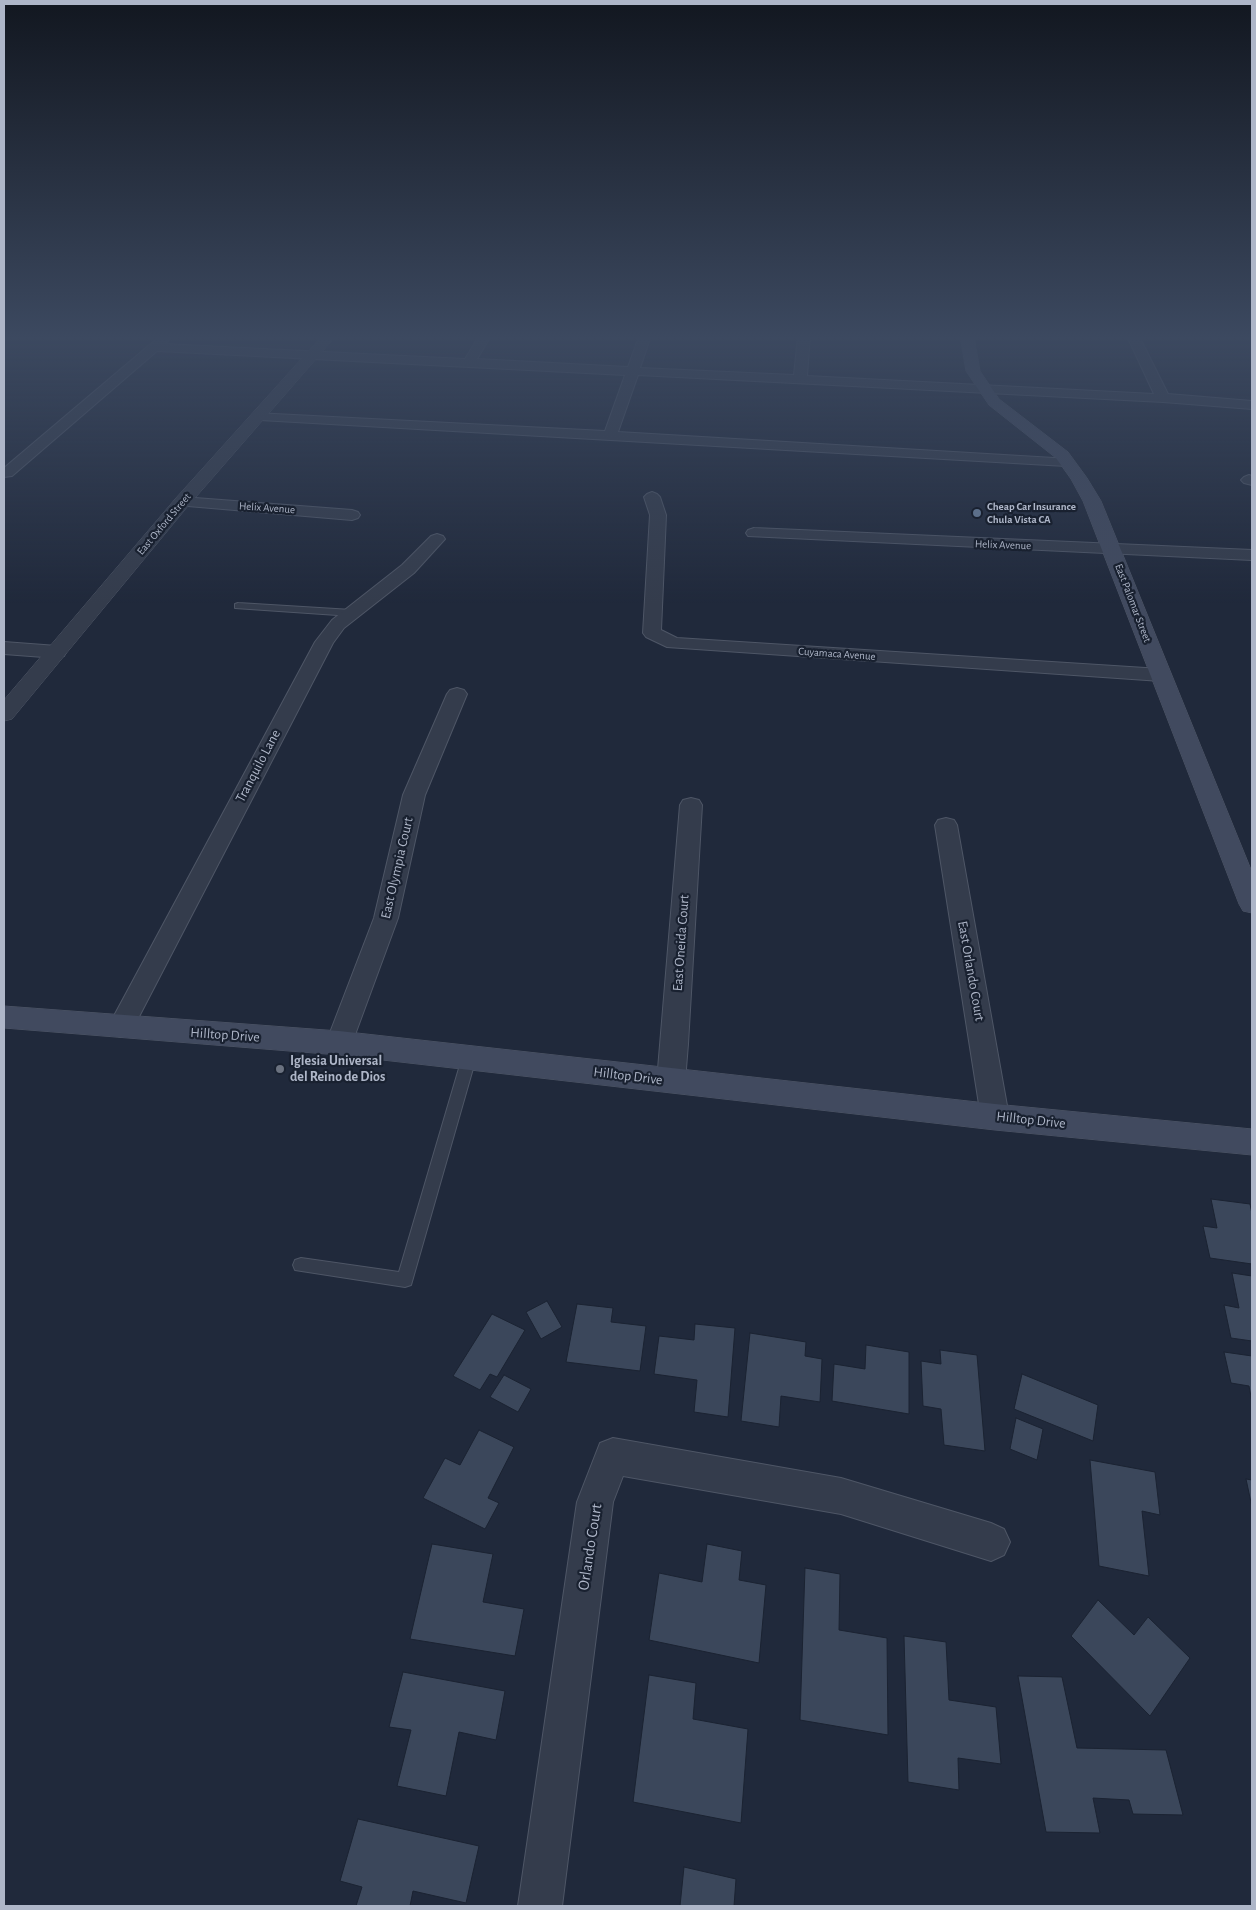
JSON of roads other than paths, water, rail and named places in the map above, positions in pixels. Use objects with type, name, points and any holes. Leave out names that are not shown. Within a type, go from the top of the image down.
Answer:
[{"type":"main road","name":"East Palomar Street","points":[[1024,425],[1062,455],[1092,501],[1252,904]]},
{"type":"main road","name":"Hilltop Drive","points":[[4,1017],[339,1043],[995,1117],[1252,1142]]},
{"type":"street","points":[[7,473],[63,425]]},
{"type":"street","name":"East Oxford Street","points":[[4,714],[182,502],[252,425]]},
{"type":"street","points":[[420,425],[1066,462]]},
{"type":"street","points":[[610,436],[614,425]]},
{"type":"street","name":"Cuyamaca Avenue","points":[[652,497],[658,515],[652,633],[668,641],[674,643],[1161,675]]},
{"type":"street","name":"Helix Avenue","points":[[182,502],[352,514]]},
{"type":"street","name":"Helix Avenue","points":[[754,533],[969,544],[1112,548],[1252,556]]},
{"type":"street","name":"Tranquilo Lane","points":[[121,1027],[324,642],[338,624],[408,569],[437,539]]},
{"type":"street","points":[[4,648],[57,652]]},
{"type":"street","name":"East Olympia Court","points":[[339,1043],[386,918],[398,873],[414,795],[457,694]]},
{"type":"street","name":"East Oneida Court","points":[[670,1081],[675,1044],[691,805]]},
{"type":"street","name":"East Orlando Court","points":[[946,825],[995,1117]]},
{"type":"street","name":"Orlando Court","points":[[540,1906],[595,1502],[613,1456],[841,1496],[991,1542]]},
{"type":"lane","points":[[238,606],[352,613]]},
{"type":"lane","points":[[301,1265],[405,1280],[469,1058]]},
{"type":"place","name":"Cheap Car Insurance Chula Vista CA","points":[[977,513]]},
{"type":"place","name":"Iglesia Universal del Reino de Dios","points":[[280,1069]]}]
